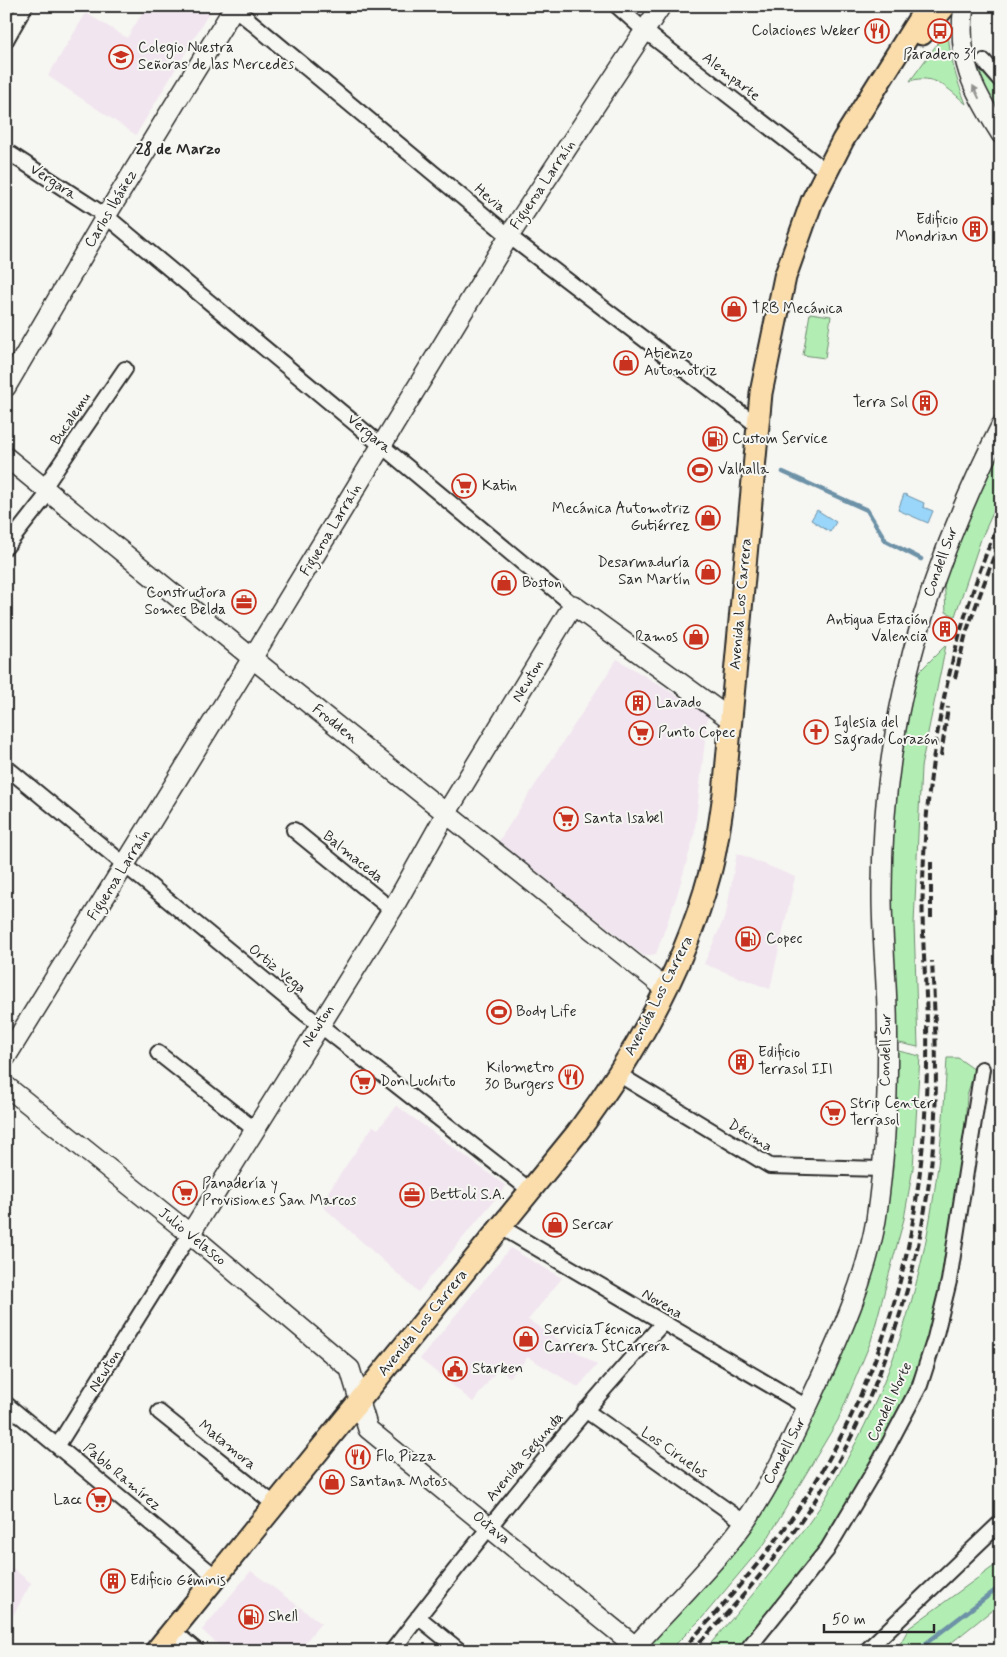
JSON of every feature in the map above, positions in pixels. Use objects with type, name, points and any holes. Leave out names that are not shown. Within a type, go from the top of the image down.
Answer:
[{"type":"main road","name":"Avenida Los Carrera","points":[[156,1651],[595,1110],[618,1074],[666,989],[691,935],[711,872],[724,794],[765,364],[785,276],[812,201],[843,140],[927,6]]},
{"type":"main road","name":"Avenida Los Carrera","points":[[876,87],[945,6]]},
{"type":"street","points":[[6,40],[25,6]]},
{"type":"street","name":"Alemparte","points":[[617,6],[645,31],[827,172]]},
{"type":"street","name":"Figueroa Larraín","points":[[6,1057],[383,445],[509,236],[661,6]]},
{"type":"street","points":[[964,6],[961,29],[962,51],[969,78],[1001,134]]},
{"type":"street","name":"Carlos Ibáñez","points":[[6,387],[106,216],[234,7]]},
{"type":"street","name":"Hevia","points":[[234,7],[509,236],[758,426]]},
{"type":"street","points":[[984,60],[1001,81]]},
{"type":"street","name":"Vergara","points":[[6,151],[106,216],[573,605],[730,719]]},
{"type":"street","name":"Bucalemu","points":[[6,547],[48,489],[125,369]]},
{"type":"street","name":"Condell Sur","points":[[633,1648],[693,1584],[744,1522],[777,1469],[838,1340],[862,1277],[875,1222],[881,1169],[887,1036],[882,897],[883,853],[894,732],[912,652],[942,553],[968,492],[1001,426]]},
{"type":"street","name":"Frodden","points":[[6,457],[48,489],[252,658],[666,989]]},
{"type":"street","name":"Newton","points":[[58,1445],[319,1024],[392,910],[447,812],[573,605]]},
{"type":"street","name":"Ortiz Vega","points":[[6,767],[124,866],[319,1024],[531,1191]]},
{"type":"street","name":"Balmaceda","points":[[294,830],[392,910]]},
{"type":"street","points":[[158,1053],[254,1129]]},
{"type":"street","name":"Condell Norte","points":[[746,1651],[827,1550],[881,1459],[920,1385],[935,1338],[949,1281],[982,1069]]},
{"type":"street","name":"Décima","points":[[618,1074],[770,1166],[881,1169]]},
{"type":"street","name":"Julio Velasco","points":[[6,1086],[190,1234],[350,1370],[360,1401]]},
{"type":"street","name":"Novena","points":[[501,1227],[807,1407]]},
{"type":"street","name":"Avenida Segunda","points":[[392,1651],[488,1526],[585,1410],[664,1323]]},
{"type":"street","name":"Octava","points":[[360,1401],[368,1429],[488,1526],[633,1648]]},
{"type":"street","name":"Pablo Ramírez","points":[[6,1404],[216,1577]]},
{"type":"street","name":"Los Ciruelos","points":[[585,1410],[744,1522]]},
{"type":"street","name":"Matamora","points":[[159,1412],[274,1504]]},
{"type":"street","points":[[866,1651],[1001,1522]]},
{"type":"street","points":[[418,1617],[460,1651]]},
{"type":"street","points":[[173,1631],[197,1651]]},
{"type":"shaded area","name":"Colegio Nuestra Señoras de las Mercedes","points":[[147,6],[207,6],[209,13],[136,135],[48,76],[86,13],[127,38]]},
{"type":"shaded area","points":[[617,659],[708,715],[694,836],[677,895],[656,954],[644,956],[499,841]]},
{"type":"shaded area","name":"Copec","points":[[737,853],[795,877],[770,989],[704,964],[726,914]]},
{"type":"shaded area","name":"Bettoli S.A.","points":[[397,1106],[506,1186],[418,1292],[320,1204],[373,1126],[378,1129]]},
{"type":"shaded area","points":[[510,1248],[562,1278],[528,1320],[597,1365],[578,1387],[528,1357],[510,1377],[498,1369],[473,1402],[420,1359]]},
{"type":"shaded area","points":[[11,1567],[31,1583],[6,1628],[6,1576]]},
{"type":"shaded area","points":[[251,1571],[321,1623],[298,1651],[225,1651],[202,1630]]},
{"type":"green space","points":[[948,29],[954,67],[966,104],[947,88],[934,81],[919,79],[910,81]]},
{"type":"green space","points":[[977,67],[1001,94],[1001,112],[980,80]]},
{"type":"green space","points":[[810,313],[831,316],[825,358],[803,355]]},
{"type":"green space","points":[[1001,443],[1001,495],[981,539],[955,616],[946,612],[944,578]]},
{"type":"green space","points":[[946,645],[921,767],[914,924],[918,1047],[895,1042],[889,837],[912,679]]},
{"type":"green space","points":[[894,1050],[920,1056],[913,1168],[904,1219],[871,1341],[838,1420],[765,1543],[702,1618],[669,1651],[639,1651],[731,1546],[860,1303]]},
{"type":"green space","points":[[947,1058],[958,1058],[975,1070],[967,1095],[963,1159],[948,1259],[919,1366],[893,1420],[842,1514],[796,1579],[737,1651],[704,1651],[779,1563],[820,1507],[870,1413],[891,1365],[921,1266],[931,1215],[944,1111]]},
{"type":"green space","points":[[1001,1561],[1001,1603],[941,1651],[896,1651],[909,1628]]},
{"type":"water","points":[[904,494],[924,503],[923,507],[933,511],[928,523],[898,510]]},
{"type":"water","points":[[817,510],[836,522],[830,532],[811,520]]},
{"type":"waterway","points":[[783,472],[867,510],[886,541],[921,559]]},
{"type":"waterway","points":[[916,1651],[1001,1586]]},
{"type":"railway","points":[[681,1651],[746,1578],[804,1500],[845,1429],[862,1392],[891,1314],[911,1234],[924,1130],[927,1045],[923,884],[929,789],[944,696],[955,651],[983,561],[1001,517]]},
{"type":"railway","points":[[955,678],[966,633],[1001,537]]},
{"type":"railway","points":[[941,756],[948,707]]},
{"type":"railway","points":[[931,861],[931,918]]},
{"type":"railway","points":[[691,1651],[755,1581],[785,1544],[812,1505],[837,1464],[859,1420],[879,1374],[896,1326],[921,1229],[934,1132],[936,1068],[932,961]]},
{"type":"place","name":"Colaciones Weker","points":[[877,31]]},
{"type":"place","name":"Paradero 31","points":[[940,31]]},
{"type":"place","name":"Colegio Nuestra Señoras de las Mercedes","points":[[121,57]]},
{"type":"place","name":"Edificio Mondrian","points":[[975,229]]},
{"type":"place","name":"TRB Mecánica","points":[[734,309]]},
{"type":"place","name":"Atienzo Automotriz","points":[[626,363]]},
{"type":"place","name":"Terra Sol","points":[[925,403]]},
{"type":"place","name":"Custom Service","points":[[715,439]]},
{"type":"place","name":"Valhalla","points":[[700,470]]},
{"type":"place","name":"Katin","points":[[464,486]]},
{"type":"place","name":"Mecánica Automotriz Gutiérrez","points":[[708,518]]},
{"type":"place","name":"Desarmaduría San Martín","points":[[708,572]]},
{"type":"place","name":"Boston","points":[[504,583]]},
{"type":"place","name":"Constructora Somec Belda","points":[[244,602]]},
{"type":"place","name":"Antigua Estación Valencia","points":[[945,629]]},
{"type":"place","name":"Ramos","points":[[696,637]]},
{"type":"place","name":"Lavado","points":[[638,703]]},
{"type":"place","name":"Iglesia del Sagrado Corazón","points":[[816,732]]},
{"type":"place","name":"Punto Copec","points":[[641,733]]},
{"type":"place","name":"Santa Isabel","points":[[566,819]]},
{"type":"place","name":"Copec","points":[[748,939]]},
{"type":"place","name":"Body Life","points":[[499,1012]]},
{"type":"place","name":"Edificio Terrasol III","points":[[741,1062]]},
{"type":"place","name":"Kilometro 30 Burgers","points":[[571,1077]]},
{"type":"place","name":"Don Luchito","points":[[363,1082]]},
{"type":"place","name":"Strip Center Terrasol","points":[[833,1113]]},
{"type":"place","name":"Panadería y Provisiones San Marcos","points":[[185,1193]]},
{"type":"place","name":"Bettoli S.A.","points":[[412,1195]]},
{"type":"place","name":"Sercar","points":[[555,1225]]},
{"type":"place","name":"ServiciaTécnica Carrera StCarrera","points":[[526,1339]]},
{"type":"place","name":"Starken","points":[[455,1369]]},
{"type":"place","name":"Flo Pizza","points":[[358,1457]]},
{"type":"place","name":"Santana Motos","points":[[332,1482]]},
{"type":"place","name":"Lacc","points":[[99,1500]]},
{"type":"place","name":"Edificio Géminis","points":[[113,1581]]},
{"type":"place","name":"Shell","points":[[251,1617]]},
{"type":"district","name":"28 de Marzo","points":[[178,149]]}]
